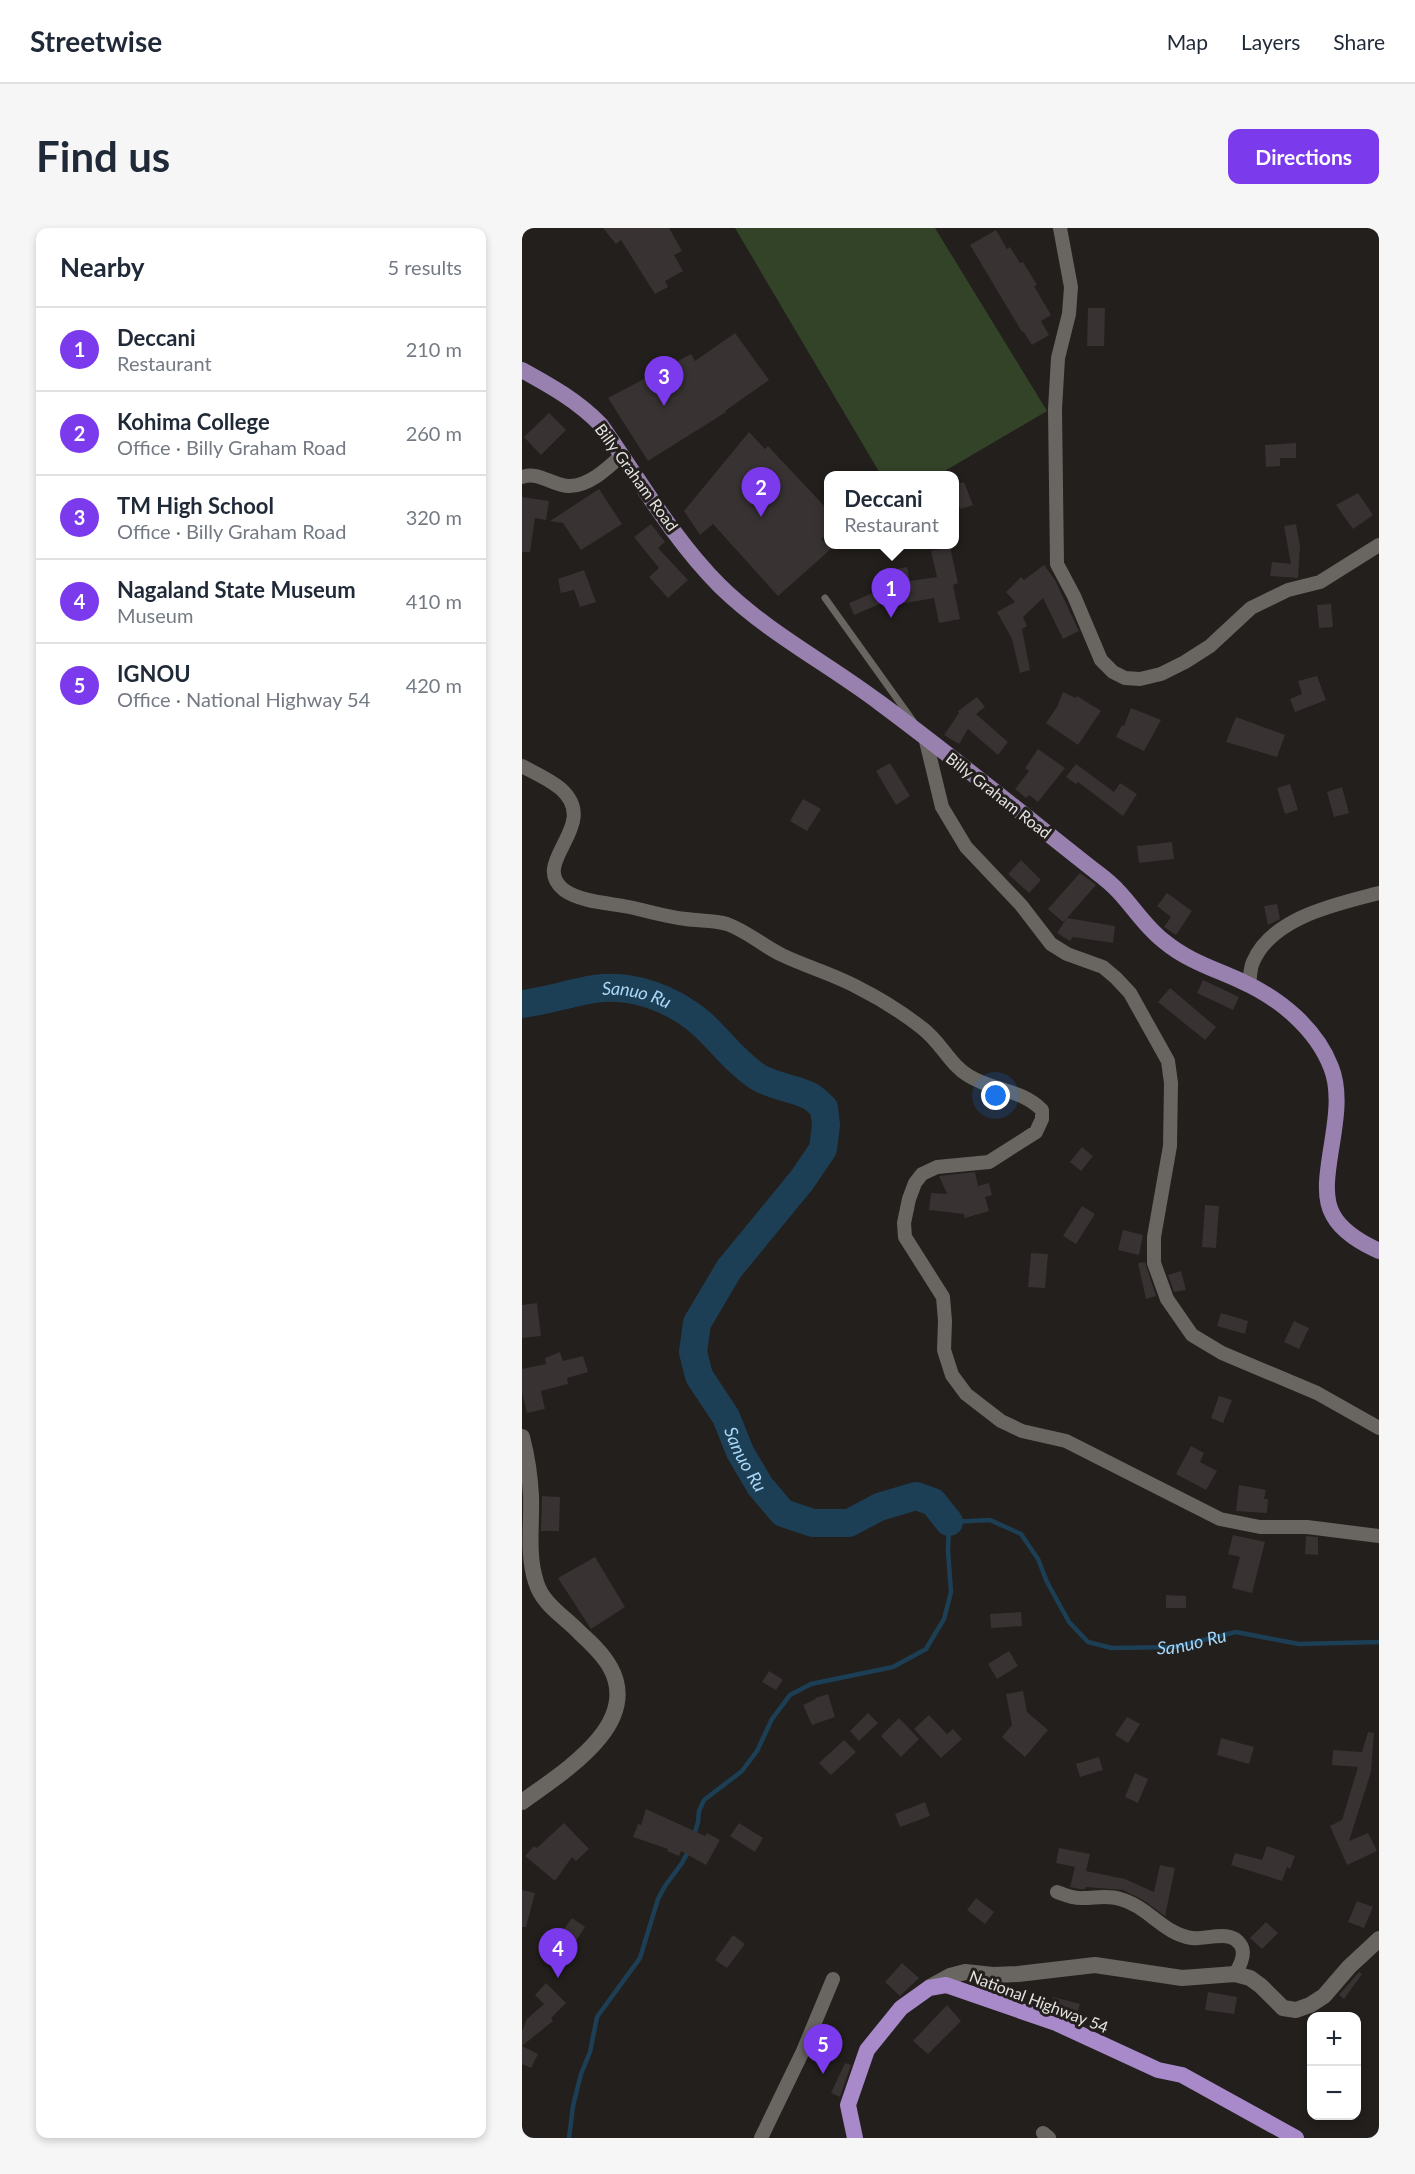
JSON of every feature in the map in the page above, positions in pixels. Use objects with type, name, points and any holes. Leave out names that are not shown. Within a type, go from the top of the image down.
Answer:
[{"type":"highway","name":"National Highway 54","points":[[929,1988],[946,1985],[1056,2023],[1158,2070],[1182,2075],[1296,2138]]},
{"type":"highway","points":[[855,2138],[848,2104],[867,2050],[902,2008],[929,1988]]},
{"type":"main road","name":"Billy Graham Road","points":[[522,370],[564,394],[602,425],[621,456],[688,548],[718,584],[735,600],[785,640],[840,674],[925,737],[1119,891],[1141,920],[1165,942],[1200,965],[1249,985],[1272,998],[1297,1018],[1318,1040],[1332,1068],[1338,1094],[1336,1130],[1327,1190],[1328,1205],[1334,1217],[1348,1232],[1379,1251]]},
{"type":"street","points":[[1060,228],[1071,287],[1069,314],[1058,358],[1055,409],[1057,564],[1074,596],[1101,660],[1113,672],[1125,678],[1140,679],[1161,674],[1210,646],[1251,608],[1288,590],[1320,582],[1379,545]]},
{"type":"street","points":[[522,477],[538,476],[569,486],[589,480],[607,469],[621,456]]},
{"type":"street","points":[[925,737],[942,807],[966,847],[1021,905],[1051,944],[1068,954],[1103,967],[1116,978],[1130,993],[1168,1061],[1171,1083],[1170,1146],[1154,1237],[1154,1263],[1167,1299],[1192,1335],[1221,1353],[1317,1393],[1379,1428]]},
{"type":"street","points":[[522,766],[560,788],[569,798],[575,810],[574,820],[553,868],[554,879],[564,890],[588,900],[687,920],[726,924],[741,930],[780,954],[857,987],[930,1034],[952,1064],[969,1077],[990,1086],[1021,1094],[1035,1102],[1042,1110],[1042,1119],[1036,1132],[989,1162],[937,1167],[922,1174],[915,1183],[909,1198],[903,1223],[905,1238],[943,1297],[944,1350],[952,1375],[966,1394],[1001,1421],[1022,1431],[1066,1441],[1220,1519],[1260,1527],[1307,1527],[1379,1536]]},
{"type":"street","points":[[1249,985],[1252,962],[1269,937],[1324,907],[1379,893]]},
{"type":"street","points":[[522,1437],[530,1485],[531,1551],[536,1582],[543,1598],[604,1658],[616,1680],[618,1699],[613,1719],[601,1739],[522,1802]]},
{"type":"street","points":[[1057,1892],[1073,1898],[1120,1899],[1136,1905],[1177,1934],[1192,1938],[1217,1936],[1233,1938],[1241,1944],[1243,1952],[1235,1974]]},
{"type":"street","points":[[929,1988],[950,1976],[965,1972],[993,1975],[1018,1974],[1095,1965],[1182,1978],[1235,1974],[1250,1978],[1283,2008],[1296,2010],[1324,1996],[1349,1967],[1379,1939]]},
{"type":"street","points":[[761,2138],[803,2051],[833,1979]]},
{"type":"lane","points":[[825,598],[925,737]]},
{"type":"green space","points":[[735,228],[935,228],[1047,411],[945,471],[879,471]]},
{"type":"building","points":[[603,228],[669,228],[682,251],[674,255],[683,271],[665,281],[668,287],[655,294],[621,240],[616,244]]},
{"type":"building","points":[[996,230],[1007,249],[1010,247],[1020,263],[1023,262],[1051,315],[1041,321],[1049,335],[1032,345],[970,245]]},
{"type":"building","points":[[1088,308],[1105,308],[1104,346],[1087,346]]},
{"type":"building","points":[[735,333],[769,380],[726,412],[648,461],[608,398],[691,354],[695,361]]},
{"type":"building","points":[[549,413],[566,430],[541,455],[524,437]]},
{"type":"building","points":[[749,432],[765,449],[768,446],[824,506],[824,536],[821,539],[824,542],[824,549],[831,549],[778,596],[713,524],[700,535],[684,511]]},
{"type":"building","points":[[1296,443],[1296,458],[1280,458],[1280,466],[1266,467],[1265,445]]},
{"type":"building","points":[[964,482],[973,505],[961,509],[959,506],[959,484]]},
{"type":"building","points":[[599,489],[622,524],[581,550],[563,523],[550,521]]},
{"type":"building","points":[[1358,493],[1373,515],[1353,529],[1336,505]]},
{"type":"building","points":[[522,497],[549,501],[546,520],[535,518],[530,552],[522,552]]},
{"type":"building","points":[[651,524],[665,542],[658,548],[688,580],[668,598],[649,577],[659,568],[634,537]]},
{"type":"building","points":[[1296,524],[1300,546],[1298,578],[1270,576],[1272,562],[1291,564],[1284,526]]},
{"type":"building","points":[[950,549],[958,583],[953,585],[960,619],[939,623],[934,598],[883,607],[882,603],[854,615],[849,603],[878,591],[877,586],[893,582],[891,570],[907,567],[910,581],[937,577],[931,551]]},
{"type":"building","points":[[1044,565],[1055,580],[1079,631],[1063,639],[1043,598],[1023,617],[1027,626],[1022,629],[1030,670],[1020,673],[1012,639],[997,612],[1015,602],[1006,592],[1021,577],[1024,580]]},
{"type":"building","points":[[584,570],[596,602],[580,607],[574,590],[561,593],[558,579]]},
{"type":"building","points":[[1331,604],[1333,627],[1319,628],[1317,605]]},
{"type":"building","points":[[1317,676],[1326,700],[1295,712],[1290,699],[1302,694],[1298,681]]},
{"type":"building","points":[[1063,692],[1076,698],[1077,696],[1101,711],[1078,745],[1046,723],[1057,707]]},
{"type":"building","points":[[977,697],[985,707],[976,714],[1008,742],[998,755],[968,729],[959,744],[944,735],[959,713],[958,711]]},
{"type":"building","points":[[1131,708],[1161,720],[1144,751],[1116,737],[1122,725],[1124,726]]},
{"type":"building","points":[[1236,717],[1285,735],[1277,757],[1226,742]]},
{"type":"building","points":[[1038,749],[1065,768],[1038,802],[1029,795],[1026,798],[1015,789],[1029,771],[1025,768]]},
{"type":"building","points":[[890,763],[910,796],[896,805],[876,771]]},
{"type":"building","points":[[1076,764],[1114,792],[1120,783],[1137,794],[1123,816],[1078,782],[1076,784],[1066,777]]},
{"type":"building","points":[[1290,784],[1298,810],[1285,814],[1277,788]]},
{"type":"building","points":[[1342,787],[1349,813],[1334,817],[1327,792]]},
{"type":"building","points":[[803,799],[821,809],[807,831],[790,821]]},
{"type":"building","points":[[1172,842],[1174,859],[1139,863],[1137,846]]},
{"type":"building","points":[[1021,860],[1041,880],[1029,893],[1008,874]]},
{"type":"building","points":[[1080,873],[1096,885],[1067,918],[1115,926],[1113,943],[1073,937],[1070,941],[1057,933],[1066,919],[1063,922],[1048,909]]},
{"type":"building","points":[[1167,893],[1192,911],[1176,935],[1164,927],[1171,917],[1157,906]]},
{"type":"building","points":[[1277,904],[1280,919],[1268,925],[1264,906]]},
{"type":"building","points":[[1203,980],[1239,997],[1233,1010],[1197,993]]},
{"type":"building","points":[[1170,988],[1216,1027],[1205,1040],[1158,1002]]},
{"type":"building","points":[[1082,1147],[1093,1156],[1081,1171],[1070,1162]]},
{"type":"building","points":[[975,1172],[978,1186],[989,1183],[992,1195],[985,1197],[989,1211],[965,1218],[964,1214],[929,1210],[931,1193],[947,1194],[939,1176]]},
{"type":"building","points":[[1205,1205],[1219,1206],[1216,1248],[1202,1247]]},
{"type":"building","points":[[1082,1206],[1095,1214],[1076,1244],[1063,1236]]},
{"type":"building","points":[[1123,1230],[1143,1235],[1139,1255],[1118,1250]]},
{"type":"building","points":[[1031,1253],[1048,1254],[1045,1288],[1028,1287]]},
{"type":"building","points":[[1145,1262],[1156,1296],[1146,1299],[1138,1263]]},
{"type":"building","points":[[1181,1271],[1186,1290],[1174,1292],[1168,1275]]},
{"type":"building","points":[[537,1303],[541,1336],[522,1338],[522,1305]]},
{"type":"building","points":[[1221,1313],[1248,1321],[1245,1334],[1217,1326]]},
{"type":"building","points":[[1294,1321],[1309,1328],[1299,1349],[1284,1342]]},
{"type":"building","points":[[560,1352],[563,1361],[583,1356],[588,1372],[567,1378],[568,1384],[541,1391],[545,1409],[527,1413],[522,1392],[522,1369],[546,1364],[545,1358]]},
{"type":"building","points":[[1219,1396],[1232,1400],[1223,1423],[1211,1418]]},
{"type":"building","points":[[1191,1446],[1204,1453],[1200,1462],[1217,1471],[1206,1490],[1176,1474]]},
{"type":"building","points":[[1239,1485],[1266,1490],[1264,1499],[1268,1499],[1267,1513],[1236,1511]]},
{"type":"building","points":[[542,1496],[560,1497],[559,1531],[541,1531]]},
{"type":"building","points":[[1233,1535],[1265,1542],[1252,1593],[1232,1588],[1240,1557],[1228,1554]]},
{"type":"building","points":[[1306,1536],[1318,1537],[1318,1555],[1305,1554]]},
{"type":"building","points":[[595,1557],[625,1607],[591,1629],[558,1578]]},
{"type":"building","points":[[1166,1595],[1186,1596],[1186,1608],[1166,1608]]},
{"type":"building","points":[[1021,1612],[1022,1626],[991,1628],[990,1614]]},
{"type":"building","points":[[1009,1651],[1018,1666],[997,1679],[988,1664]]},
{"type":"building","points":[[769,1671],[783,1680],[776,1690],[762,1682]]},
{"type":"building","points":[[1023,1691],[1027,1712],[1048,1730],[1025,1757],[1002,1737],[1012,1725],[1006,1694]]},
{"type":"building","points":[[828,1694],[835,1717],[812,1725],[803,1705]]},
{"type":"building","points":[[868,1713],[878,1723],[859,1741],[850,1731]]},
{"type":"building","points":[[929,1715],[947,1734],[953,1729],[962,1739],[941,1758],[914,1729]]},
{"type":"building","points":[[1127,1717],[1140,1724],[1128,1743],[1115,1735]]},
{"type":"building","points":[[899,1718],[919,1739],[901,1757],[881,1736]]},
{"type":"building","points":[[1368,1732],[1374,1733],[1371,1772],[1349,1841],[1368,1833],[1377,1851],[1347,1865],[1330,1826],[1342,1820],[1358,1767],[1332,1765],[1333,1750],[1362,1752]]},
{"type":"building","points":[[1221,1738],[1254,1747],[1249,1764],[1217,1755]]},
{"type":"building","points":[[844,1740],[856,1752],[831,1775],[819,1763]]},
{"type":"building","points":[[1099,1757],[1103,1770],[1080,1777],[1076,1764]]},
{"type":"building","points":[[1135,1773],[1148,1779],[1138,1803],[1125,1797]]},
{"type":"building","points":[[925,1802],[930,1816],[900,1827],[895,1814]]},
{"type":"building","points":[[646,1809],[705,1836],[707,1833],[720,1840],[706,1865],[681,1851],[679,1856],[667,1851],[668,1849],[633,1837],[638,1824],[641,1825]]},
{"type":"building","points":[[564,1823],[589,1849],[576,1861],[572,1857],[555,1881],[525,1856],[534,1846],[537,1848]]},
{"type":"building","points":[[739,1823],[763,1838],[755,1852],[730,1836]]},
{"type":"building","points":[[1267,1846],[1295,1856],[1290,1869],[1287,1867],[1282,1881],[1231,1865],[1235,1853],[1262,1860]]},
{"type":"building","points":[[1059,1848],[1090,1854],[1086,1871],[1125,1879],[1154,1892],[1160,1865],[1175,1868],[1165,1916],[1143,1900],[1123,1890],[1070,1887],[1075,1867],[1056,1863]]},
{"type":"building","points":[[522,1890],[535,1893],[526,1927],[522,1927]]},
{"type":"building","points":[[976,1898],[994,1912],[985,1924],[967,1910]]},
{"type":"building","points":[[1357,1901],[1373,1907],[1364,1928],[1348,1922]]},
{"type":"building","points":[[572,1918],[585,1927],[572,1947],[558,1938]]},
{"type":"building","points":[[1266,1922],[1278,1933],[1262,1949],[1250,1938]]},
{"type":"building","points":[[733,1935],[745,1944],[727,1968],[715,1960]]},
{"type":"building","points":[[902,1963],[919,1978],[900,1996],[885,1982]]},
{"type":"building","points":[[1359,1972],[1362,1974],[1344,1999],[1339,1995]]},
{"type":"building","points":[[546,1983],[566,2003],[551,2018],[553,2021],[522,2046],[522,2031],[527,2019],[544,2004],[535,1995]]},
{"type":"building","points":[[1208,1992],[1237,1997],[1234,2014],[1205,2010]]},
{"type":"building","points":[[1053,1997],[1080,2004],[1075,2020],[1050,2010]]},
{"type":"building","points":[[947,2005],[961,2021],[928,2054],[913,2041]]},
{"type":"building","points":[[522,2046],[538,2054],[531,2068],[522,2064]]},
{"type":"building","points":[[845,2063],[851,2065],[840,2097],[831,2093]]},
{"type":"waterway","name":"Sanuo Ru","points":[[522,1004],[608,988],[623,988],[651,995],[690,1014],[742,1065],[758,1077],[810,1096],[824,1108],[826,1125],[823,1149],[802,1180],[729,1269],[697,1323],[693,1352],[699,1376],[726,1417],[740,1452],[760,1486],[783,1513],[813,1523],[849,1523],[879,1507],[916,1496],[933,1502],[949,1522]]},
{"type":"waterway","name":"Sanuo Ru","points":[[694,1836],[699,1811],[704,1800],[742,1771],[757,1751],[772,1719],[790,1695],[811,1684],[893,1667],[926,1649],[944,1619],[951,1592],[948,1551],[949,1522],[990,1520],[1021,1534],[1038,1559],[1047,1582],[1069,1622],[1088,1642],[1112,1648],[1174,1647],[1236,1632],[1299,1644],[1379,1642]]},
{"type":"waterway","points":[[569,2138],[573,2106],[581,2074],[590,2052],[597,2017],[640,1958],[658,1899],[689,1850]]},
{"type":"place","name":"TM High School","points":[[664,406]]},
{"type":"place","name":"Kohima College","points":[[761,517]]},
{"type":"place","name":"Deccani","points":[[891,618]]},
{"type":"place","name":"Nagaland State Museum","points":[[558,1978]]},
{"type":"place","name":"IGNOU","points":[[823,2074]]}]
